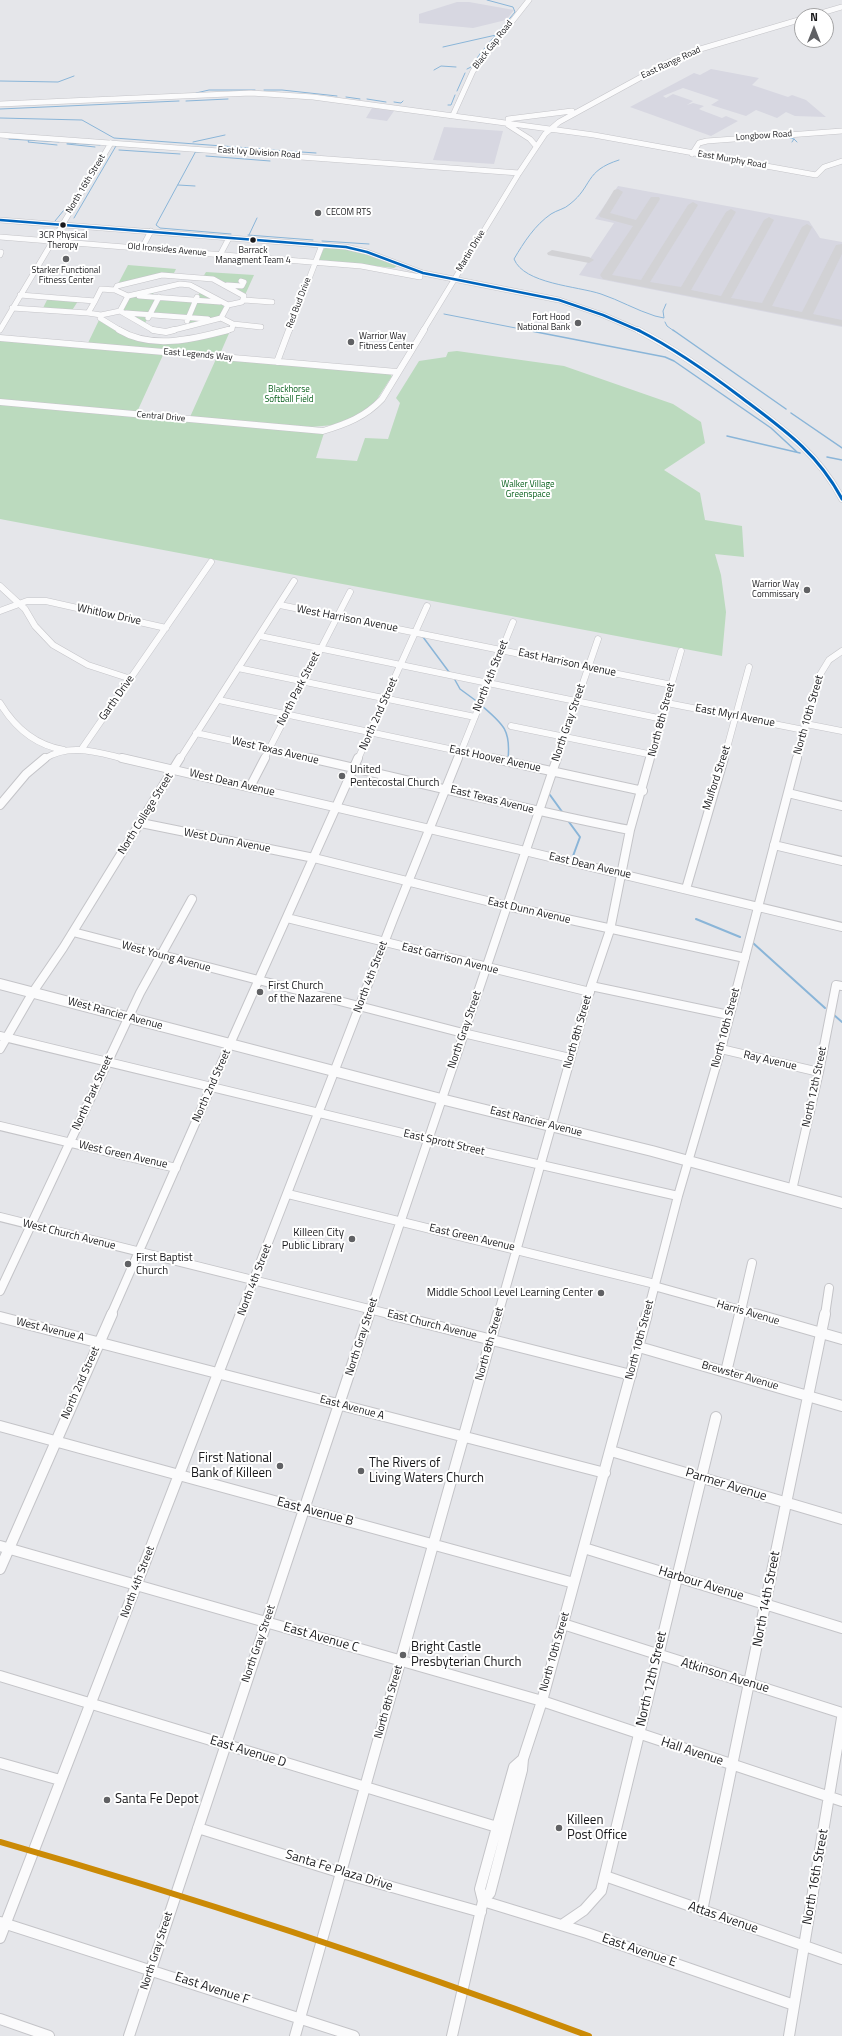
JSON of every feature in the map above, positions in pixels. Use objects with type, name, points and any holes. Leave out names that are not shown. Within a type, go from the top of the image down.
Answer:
[{"type":"main road","name":"West Rancier Avenue","points":[[0,984],[230,1044]]},
{"type":"main road","name":"East Rancier Avenue","points":[[230,1044],[551,1126],[842,1203]]},
{"type":"street","name":"Black Gap Road","points":[[453,115],[473,71],[495,41],[529,0]]},
{"type":"street","name":"East Range Road","points":[[550,129],[578,110],[667,63],[697,50],[794,21]]},
{"type":"street","points":[[0,104],[251,93],[313,97],[494,120],[536,117],[578,110]]},
{"type":"street","points":[[494,120],[518,130],[536,146]]},
{"type":"street","name":"East Murphy Road","points":[[494,120],[816,175],[824,167],[842,161]]},
{"type":"street","name":"Martin Drive","points":[[323,431],[356,420],[369,412],[382,399],[519,173],[536,146],[550,129]]},
{"type":"street","name":"Longbow Road","points":[[692,154],[699,144],[707,140],[842,131]]},
{"type":"street","name":"East Ivy Division Road","points":[[0,135],[519,173]]},
{"type":"street","name":"North 16th Street","points":[[0,330],[110,143]]},
{"type":"street","points":[[0,220],[322,244],[362,250],[417,272],[454,281],[534,294],[576,306],[625,324],[661,342],[788,431],[823,467],[842,499]]},
{"type":"street","points":[[142,248],[151,231]]},
{"type":"street","name":"Old Ironsides Avenue","points":[[0,237],[368,267],[454,281]]},
{"type":"street","points":[[220,255],[229,238]]},
{"type":"street","name":"Red Bud Drive","points":[[277,362],[322,244]]},
{"type":"street","points":[[114,290],[117,286],[162,275],[183,276],[213,279],[244,296],[244,300]]},
{"type":"street","points":[[177,284],[183,276]]},
{"type":"street","points":[[190,285],[191,277]]},
{"type":"street","points":[[224,285],[242,286],[244,282],[241,281]]},
{"type":"street","points":[[88,313],[95,301],[98,289],[114,290],[128,296],[177,284],[190,285],[228,305],[242,302],[244,300],[272,302]]},
{"type":"street","points":[[145,324],[156,297],[157,289]]},
{"type":"street","points":[[184,327],[200,290]]},
{"type":"street","points":[[135,294],[220,302]]},
{"type":"street","points":[[20,295],[95,301]]},
{"type":"street","points":[[123,312],[128,296]]},
{"type":"street","points":[[221,318],[228,305]]},
{"type":"street","points":[[12,308],[71,314],[88,313],[101,315],[123,312],[213,320]]},
{"type":"street","points":[[123,312],[153,330],[158,339]]},
{"type":"street","points":[[101,315],[100,318],[131,337],[184,341],[232,329],[233,324]]},
{"type":"street","points":[[152,351],[158,339],[170,331],[221,318],[233,324],[261,327]]},
{"type":"street","points":[[153,330],[170,331]]},
{"type":"street","name":"East Legends Way","points":[[0,338],[397,372]]},
{"type":"street","name":"Central Drive","points":[[0,402],[323,431]]},
{"type":"street","name":"Garth Drive","points":[[81,750],[211,562]]},
{"type":"street","name":"North College Street","points":[[0,1049],[3,1037],[73,932],[196,733],[219,700],[294,581]]},
{"type":"street","points":[[0,586],[27,612],[40,632],[66,654],[101,670],[131,679]]},
{"type":"street","name":"North Park Street","points":[[250,787],[350,592]]},
{"type":"street","name":"Whitlow Drive","points":[[0,611],[18,603],[34,600],[52,602],[166,628]]},
{"type":"street","name":"West Harrison Avenue","points":[[280,605],[415,632]]},
{"type":"street","name":"North 2nd Street","points":[[0,1569],[5,1547],[56,1441],[230,1044],[428,606]]},
{"type":"street","name":"North 4th Street","points":[[0,1938],[3,1923],[91,1703],[318,1113],[512,622]]},
{"type":"street","name":"East Harrison Avenue","points":[[415,632],[672,685]]},
{"type":"street","points":[[260,636],[662,719]]},
{"type":"street","name":"North Gray Street","points":[[129,2036],[427,1139],[598,639]]},
{"type":"street","name":"North 8th Street","points":[[295,2036],[570,1058],[610,930],[620,884],[620,873],[630,830],[643,791],[681,651]]},
{"type":"street","name":"North 10th Street","points":[[452,2036],[482,1906],[490,1893],[522,1770],[523,1759],[542,1701],[605,1473],[678,1196],[721,1049],[818,678],[829,660],[842,651]]},
{"type":"street","name":"Mulford Street","points":[[686,889],[707,810],[737,716],[749,667]]},
{"type":"street","points":[[238,668],[475,718]]},
{"type":"street","name":"East Hoover Avenue","points":[[219,700],[643,791]]},
{"type":"street","name":"East Myrl Avenue","points":[[667,702],[737,716],[805,727],[842,731]]},
{"type":"street","points":[[0,703],[10,719],[23,732],[48,746],[65,750],[81,750]]},
{"type":"street","points":[[511,726],[653,755]]},
{"type":"street","name":"West Texas Avenue","points":[[196,733],[354,769]]},
{"type":"street","points":[[0,805],[22,776],[44,759],[65,750]]},
{"type":"street","name":"West Dean Avenue","points":[[81,750],[337,807]]},
{"type":"street","name":"East Texas Avenue","points":[[354,769],[447,789],[538,812],[630,830]]},
{"type":"street","points":[[788,793],[842,806]]},
{"type":"street","name":"East Dean Avenue","points":[[337,807],[620,873],[842,928]]},
{"type":"street","name":"West Dunn Avenue","points":[[141,823],[314,858]]},
{"type":"street","points":[[774,845],[842,861]]},
{"type":"street","name":"East Dunn Avenue","points":[[314,858],[610,930],[745,958]]},
{"type":"street","name":"North Park Street","points":[[0,1291],[129,1017],[192,899]]},
{"type":"street","name":"East Garrison Avenue","points":[[287,918],[486,968],[729,1015]]},
{"type":"street","name":"West Young Avenue","points":[[73,932],[360,1007],[570,1058]]},
{"type":"street","name":"North 12th Street","points":[[792,1190],[839,985]]},
{"type":"street","name":"East Sprott Street","points":[[3,1037],[427,1139],[678,1196]]},
{"type":"street","name":"Ray Avenue","points":[[721,1049],[819,1072]]},
{"type":"street","name":"West Green Avenue","points":[[0,1126],[176,1168]]},
{"type":"street","name":"East Green Avenue","points":[[288,1194],[517,1249],[655,1285]]},
{"type":"street","name":"West Church Avenue","points":[[0,1217],[139,1252]]},
{"type":"street","name":"East Church Avenue","points":[[139,1252],[492,1339],[631,1375]]},
{"type":"street","points":[[726,1372],[752,1264]]},
{"type":"street","name":"Harris Avenue","points":[[655,1285],[842,1339]]},
{"type":"street","name":"North 14th Street","points":[[702,1911],[822,1333],[829,1288]]},
{"type":"street","name":"West Avenue A","points":[[0,1317],[100,1342]]},
{"type":"street","name":"East Avenue A","points":[[100,1342],[605,1473]]},
{"type":"street","name":"Brewster Avenue","points":[[639,1347],[842,1406]]},
{"type":"street","name":"North 12th Street","points":[[562,1925],[581,1913],[592,1903],[600,1891],[716,1417]]},
{"type":"street","name":"East Avenue B","points":[[0,1426],[574,1584]]},
{"type":"street","name":"Parmer Avenue","points":[[611,1451],[842,1519]]},
{"type":"street","name":"East Avenue C","points":[[5,1547],[542,1701]]},
{"type":"street","name":"Harbour Avenue","points":[[584,1548],[842,1628]]},
{"type":"street","name":"Atkinson Avenue","points":[[563,1624],[842,1713]]},
{"type":"street","name":"East Avenue D","points":[[0,1676],[497,1827]]},
{"type":"street","name":"Hall Avenue","points":[[542,1701],[842,1802]]},
{"type":"street","name":"North 16th Street","points":[[789,2036],[830,1798],[842,1718]]},
{"type":"street","points":[[482,1906],[480,1889],[497,1827],[514,1768],[523,1759]]},
{"type":"street","points":[[0,1763],[60,1780]]},
{"type":"street","name":"Santa Fe Plaza Drive","points":[[198,1828],[342,1873],[482,1906]]},
{"type":"street","name":"Attas Avenue","points":[[604,1876],[842,1959]]},
{"type":"street","name":"East Avenue E","points":[[482,1906],[562,1925],[794,2005]]},
{"type":"street","name":"East Avenue F","points":[[3,1923],[151,1969],[354,2036]]},
{"type":"street","points":[[0,2019],[49,2036]]},
{"type":"shaded area","points":[[457,2],[469,2],[514,10],[506,20],[473,28],[419,23],[419,14]]},
{"type":"shaded area","points":[[711,69],[759,78],[752,85],[788,97],[792,95],[806,100],[826,117],[795,116],[786,112],[777,118],[756,110],[746,116],[711,105],[719,100],[683,88],[663,96],[666,98],[673,94],[693,101],[687,105],[693,103],[704,106],[699,109],[722,118],[726,116],[738,121],[711,136],[630,107],[694,73],[700,75]]},
{"type":"shaded area","points":[[372,108],[394,111],[387,121],[366,118]]},
{"type":"shaded area","points":[[444,127],[503,131],[494,164],[433,160]]},
{"type":"shaded area","points":[[618,186],[809,221],[820,238],[842,242],[842,327],[579,275],[614,223],[595,219]]},
{"type":"green space","points":[[325,248],[354,250],[397,266],[394,268],[320,260],[319,259]]},
{"type":"green space","points":[[128,265],[176,269],[173,275],[118,284]]},
{"type":"green space","points":[[206,272],[254,275],[245,295],[203,277]]},
{"type":"green space","points":[[155,291],[151,297],[196,301],[200,292],[224,307],[220,316],[186,326],[189,317],[150,313],[145,323],[123,310],[128,298]]},
{"type":"green space","points":[[48,298],[78,301],[71,312],[42,310]]},
{"type":"green space","points":[[99,320],[131,338],[183,342],[230,331],[220,354],[88,343]]},
{"type":"green space","points":[[0,340],[163,355],[137,412],[0,400]]},
{"type":"green space","name":"Walker Village Greenspace","points":[[457,351],[564,366],[673,404],[701,422],[705,443],[664,470],[700,493],[705,520],[742,526],[744,557],[715,554],[721,575],[726,612],[722,656],[0,519],[0,404],[324,433],[316,458],[357,461],[365,438],[388,439],[400,403],[396,398],[419,361],[446,357],[448,352]]},
{"type":"green space","name":"Blackhorse Softball Field","points":[[216,359],[388,373],[392,376],[372,407],[366,412],[333,425],[311,427],[190,417]]},
{"type":"waterway","points":[[487,0],[513,7],[515,12],[505,24]]},
{"type":"waterway","points":[[495,35],[503,26]]},
{"type":"waterway","points":[[443,47],[495,35]]},
{"type":"waterway","points":[[484,49],[495,35]]},
{"type":"waterway","points":[[467,69],[471,67],[482,51]]},
{"type":"waterway","points":[[434,70],[441,66],[456,67]]},
{"type":"waterway","points":[[457,91],[465,73]]},
{"type":"waterway","points":[[0,81],[58,82],[74,76]]},
{"type":"waterway","points":[[196,93],[209,90],[255,90]]},
{"type":"waterway","points":[[264,90],[282,90],[337,96]]},
{"type":"waterway","points":[[448,105],[451,105],[455,95]]},
{"type":"waterway","points":[[346,97],[360,99]]},
{"type":"waterway","points":[[186,101],[228,99]]},
{"type":"waterway","points":[[367,99],[386,102]]},
{"type":"waterway","points":[[0,109],[179,101]]},
{"type":"waterway","points":[[394,102],[401,103],[403,101]]},
{"type":"waterway","points":[[0,118],[82,120],[114,138],[263,149]]},
{"type":"waterway","points":[[193,142],[225,135]]},
{"type":"waterway","points":[[786,137],[794,139]]},
{"type":"waterway","points":[[9,139],[29,140]]},
{"type":"waterway","points":[[794,139],[797,142]]},
{"type":"waterway","points":[[29,140],[59,142]]},
{"type":"waterway","points":[[29,140],[28,142],[57,145]]},
{"type":"waterway","points":[[67,143],[100,145]]},
{"type":"waterway","points":[[67,144],[95,147]]},
{"type":"waterway","points":[[74,218],[116,146]]},
{"type":"waterway","points":[[119,150],[180,154]]},
{"type":"waterway","points":[[272,150],[316,153]]},
{"type":"waterway","points":[[195,152],[204,152]]},
{"type":"waterway","points":[[195,152],[156,225],[160,228],[231,234]]},
{"type":"waterway","points":[[206,156],[270,161]]},
{"type":"waterway","points":[[619,160],[600,169],[594,174],[582,191],[570,204],[545,218],[526,240],[514,259],[528,274],[540,279],[601,294],[655,316],[664,318],[663,311],[666,304]]},
{"type":"waterway","points":[[178,185],[195,186]]},
{"type":"waterway","points":[[55,221],[68,205]]},
{"type":"waterway","points":[[249,235],[257,218]]},
{"type":"waterway","points":[[248,235],[313,240]]},
{"type":"waterway","points":[[322,241],[369,244]]},
{"type":"waterway","points":[[444,314],[531,331]]},
{"type":"waterway","points":[[665,322],[667,326],[674,331]]},
{"type":"waterway","points":[[526,330],[665,357],[674,361],[771,428],[797,452]]},
{"type":"waterway","points":[[673,330],[786,409]]},
{"type":"waterway","points":[[791,413],[842,448]]},
{"type":"waterway","points":[[727,436],[800,453]]},
{"type":"waterway","points":[[827,457],[842,460]]},
{"type":"waterway","points":[[423,637],[449,672]]},
{"type":"waterway","points":[[455,680],[460,689],[475,700]]},
{"type":"waterway","points":[[482,706],[500,723],[507,734],[509,749],[508,759]]},
{"type":"waterway","points":[[550,795],[563,813]]},
{"type":"waterway","points":[[569,822],[580,837],[573,856]]},
{"type":"waterway","points":[[696,919],[740,937]]},
{"type":"waterway","points":[[753,943],[825,1008]]},
{"type":"waterway","points":[[834,1015],[842,1022]]},
{"type":"taxiway","points":[[618,192],[604,215],[639,224]]},
{"type":"taxiway","points":[[639,224],[655,199]]},
{"type":"taxiway","points":[[645,282],[693,205]]},
{"type":"taxiway","points":[[680,291],[685,290],[731,212]]},
{"type":"taxiway","points":[[725,298],[769,220]]},
{"type":"taxiway","points":[[639,224],[606,275],[607,277],[806,316]]},
{"type":"taxiway","points":[[761,307],[766,306],[807,227]]},
{"type":"taxiway","points":[[806,316],[840,247]]},
{"type":"taxiway","points":[[552,253],[589,260]]},
{"type":"taxiway","points":[[806,316],[842,323]]},
{"type":"transit line","points":[[0,220],[346,247],[376,255],[403,267],[423,273],[525,292],[574,304],[617,320],[659,341],[710,374],[775,422],[801,444],[824,469],[834,483],[842,499]]},
{"type":"transit line","points":[[0,1842],[75,1863],[370,1957],[589,2036]]},
{"type":"place","name":"CECOM RTS","points":[[318,213]]},
{"type":"place","name":"3CR Physical Theropy","points":[[63,225]]},
{"type":"place","name":"Barrack Managment Team 4","points":[[253,240]]},
{"type":"place","name":"Starker Functional Fitness Center","points":[[66,259]]},
{"type":"place","name":"Fort Hood National Bank","points":[[578,323]]},
{"type":"place","name":"Warrior Way Fitness Center","points":[[351,342]]},
{"type":"place","name":"Warrior Way Commissary","points":[[807,590]]},
{"type":"place","name":"United Pentecostal Church","points":[[342,776]]},
{"type":"place","name":"First Church of the Nazarene","points":[[260,992]]},
{"type":"place","name":"Killeen City Public Library","points":[[352,1239]]},
{"type":"place","name":"First Baptist Church","points":[[128,1264]]},
{"type":"place","name":"Middle School Level Learning Center","points":[[601,1293]]},
{"type":"place","name":"First National Bank of Killeen","points":[[280,1466]]},
{"type":"place","name":"The Rivers of Living Waters Church","points":[[361,1471]]},
{"type":"place","name":"Bright Castle Presbyterian Church","points":[[403,1655]]},
{"type":"place","name":"Santa Fe Depot","points":[[107,1800]]},
{"type":"place","name":"Killeen Post Office","points":[[559,1828]]}]
